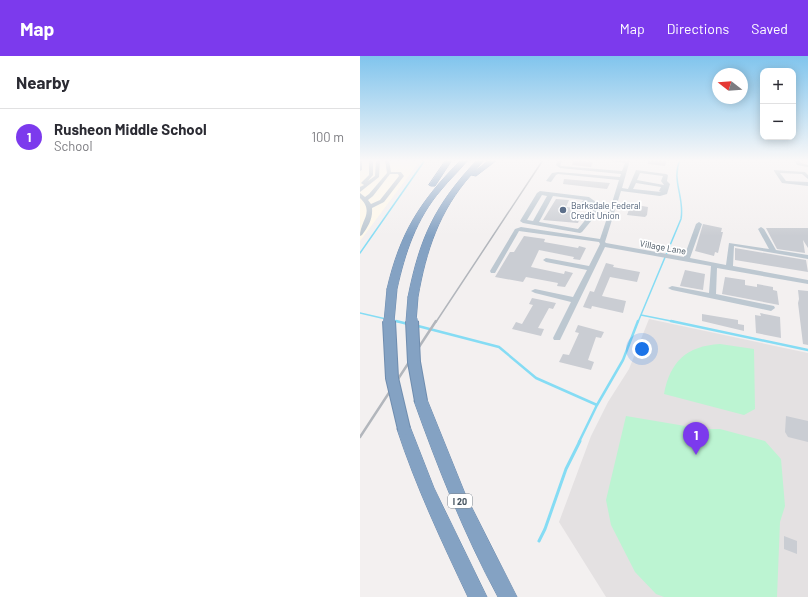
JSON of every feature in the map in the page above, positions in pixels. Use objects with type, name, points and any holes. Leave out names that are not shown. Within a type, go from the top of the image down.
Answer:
[{"type":"highway","points":[[414,224],[418,210],[433,185]]},
{"type":"highway","name":"I 20","points":[[440,185],[434,192],[414,224],[401,254],[392,289],[389,316],[390,366],[394,397],[416,465],[433,506],[478,597]]},
{"type":"highway","name":"I 20","points":[[459,185],[450,196],[436,218],[422,251],[413,297],[411,339],[414,367],[421,401],[443,460],[470,526],[508,597]]},
{"type":"highway","points":[[450,196],[463,185]]},
{"type":"street","points":[[360,234],[370,218],[370,207],[362,197],[371,195],[379,185]]},
{"type":"street","points":[[370,207],[382,201],[395,185]]},
{"type":"street","points":[[557,338],[602,243],[619,185]]},
{"type":"street","points":[[630,191],[632,185]]},
{"type":"street","points":[[649,193],[661,192],[664,186],[660,185]]},
{"type":"street","points":[[618,189],[649,193],[665,193],[667,185]]},
{"type":"street","points":[[540,193],[589,199],[599,207],[580,231],[522,221],[540,193]]},
{"type":"street","points":[[535,223],[551,194]]},
{"type":"street","points":[[589,199],[583,203],[583,205],[613,208]]},
{"type":"street","points":[[360,219],[370,218]]},
{"type":"street","points":[[686,260],[699,224]]},
{"type":"street","name":"Village Lane","points":[[493,271],[517,230],[521,228],[602,243],[654,255],[808,282]]},
{"type":"street","points":[[761,228],[774,251]]},
{"type":"street","points":[[729,268],[731,244],[808,257]]},
{"type":"street","points":[[546,260],[591,269]]},
{"type":"street","points":[[712,296],[714,265]]},
{"type":"street","points":[[672,288],[771,308]]},
{"type":"street","points":[[535,291],[576,300]]},
{"type":"shaded area","points":[[360,185],[402,185],[360,241]]},
{"type":"shaded area","points":[[649,319],[808,353],[808,597],[606,597],[559,522],[591,436],[608,402],[629,369]]},
{"type":"green space","points":[[720,344],[754,349],[755,409],[744,415],[664,394],[670,373],[682,358],[689,352],[698,348]]},
{"type":"green space","points":[[626,416],[703,429],[720,429],[765,441],[781,459],[785,506],[780,522],[777,597],[664,597],[656,594],[635,572],[611,525],[606,500]]},
{"type":"building","points":[[574,185],[609,185],[607,189]]},
{"type":"building","name":"Barksdale Federal Credit Union","points":[[556,199],[569,200],[566,207],[576,208],[574,214],[581,215],[578,223],[543,220]]},
{"type":"building","points":[[631,204],[648,207],[647,215],[645,217],[627,215]]},
{"type":"building","points":[[703,224],[722,228],[721,232],[723,232],[718,253],[715,252],[714,256],[695,251]]},
{"type":"building","points":[[766,228],[808,228],[808,248],[803,240],[805,253],[777,249]]},
{"type":"building","points":[[524,236],[545,239],[544,242],[586,248],[580,260],[573,259],[574,257],[539,250],[531,267],[564,274],[565,271],[573,273],[565,287],[557,286],[558,283],[526,277],[523,282],[495,277],[510,252],[514,252]]},
{"type":"building","points":[[735,248],[806,260],[808,272],[735,260]]},
{"type":"building","points":[[606,263],[614,265],[613,267],[640,272],[637,282],[610,277],[602,296],[626,301],[623,313],[592,306],[591,309],[583,307],[590,291],[594,292]]},
{"type":"building","points":[[685,270],[705,274],[703,290],[680,286]]},
{"type":"building","points":[[725,277],[745,280],[745,285],[757,287],[757,284],[773,287],[773,290],[777,291],[779,305],[722,294]]},
{"type":"building","points":[[798,290],[808,291],[808,345],[803,344]]},
{"type":"building","points":[[532,298],[556,303],[553,309],[549,308],[538,328],[544,329],[541,336],[512,329],[516,322],[522,324],[533,305],[529,304]]},
{"type":"building","points":[[760,313],[780,317],[781,338],[756,333],[755,315],[761,316]]},
{"type":"building","points":[[702,314],[738,320],[738,324],[744,325],[744,331],[702,321]]},
{"type":"building","points":[[578,325],[604,332],[601,338],[596,337],[588,360],[594,362],[591,370],[559,362],[563,354],[569,355],[579,333],[575,332]]},
{"type":"building","points":[[786,416],[808,421],[808,442],[788,437],[785,432]]},
{"type":"building","points":[[784,536],[797,541],[797,554],[784,549]]},
{"type":"waterway","points":[[360,253],[407,185]]},
{"type":"waterway","points":[[638,322],[681,219],[682,211],[678,185]]},
{"type":"waterway","points":[[360,313],[386,319]]},
{"type":"waterway","points":[[641,315],[671,321]]},
{"type":"waterway","points":[[394,321],[400,322]]},
{"type":"waterway","points":[[396,321],[400,322]]},
{"type":"waterway","points":[[597,405],[623,360],[638,321]]},
{"type":"waterway","points":[[671,321],[676,322]]},
{"type":"waterway","points":[[671,321],[808,350]]},
{"type":"waterway","points":[[400,322],[408,324]]},
{"type":"waterway","points":[[418,326],[499,347],[536,378],[597,405]]},
{"type":"waterway","points":[[579,442],[597,405]]},
{"type":"waterway","points":[[539,541],[545,529],[566,469],[580,441]]},
{"type":"railway","points":[[436,322],[526,185]]},
{"type":"railway","points":[[360,437],[436,321]]},
{"type":"place","name":"Barksdale Federal Credit Union","points":[[563,210]]},
{"type":"place","name":"Rusheon Middle School","points":[[696,455]]}]
